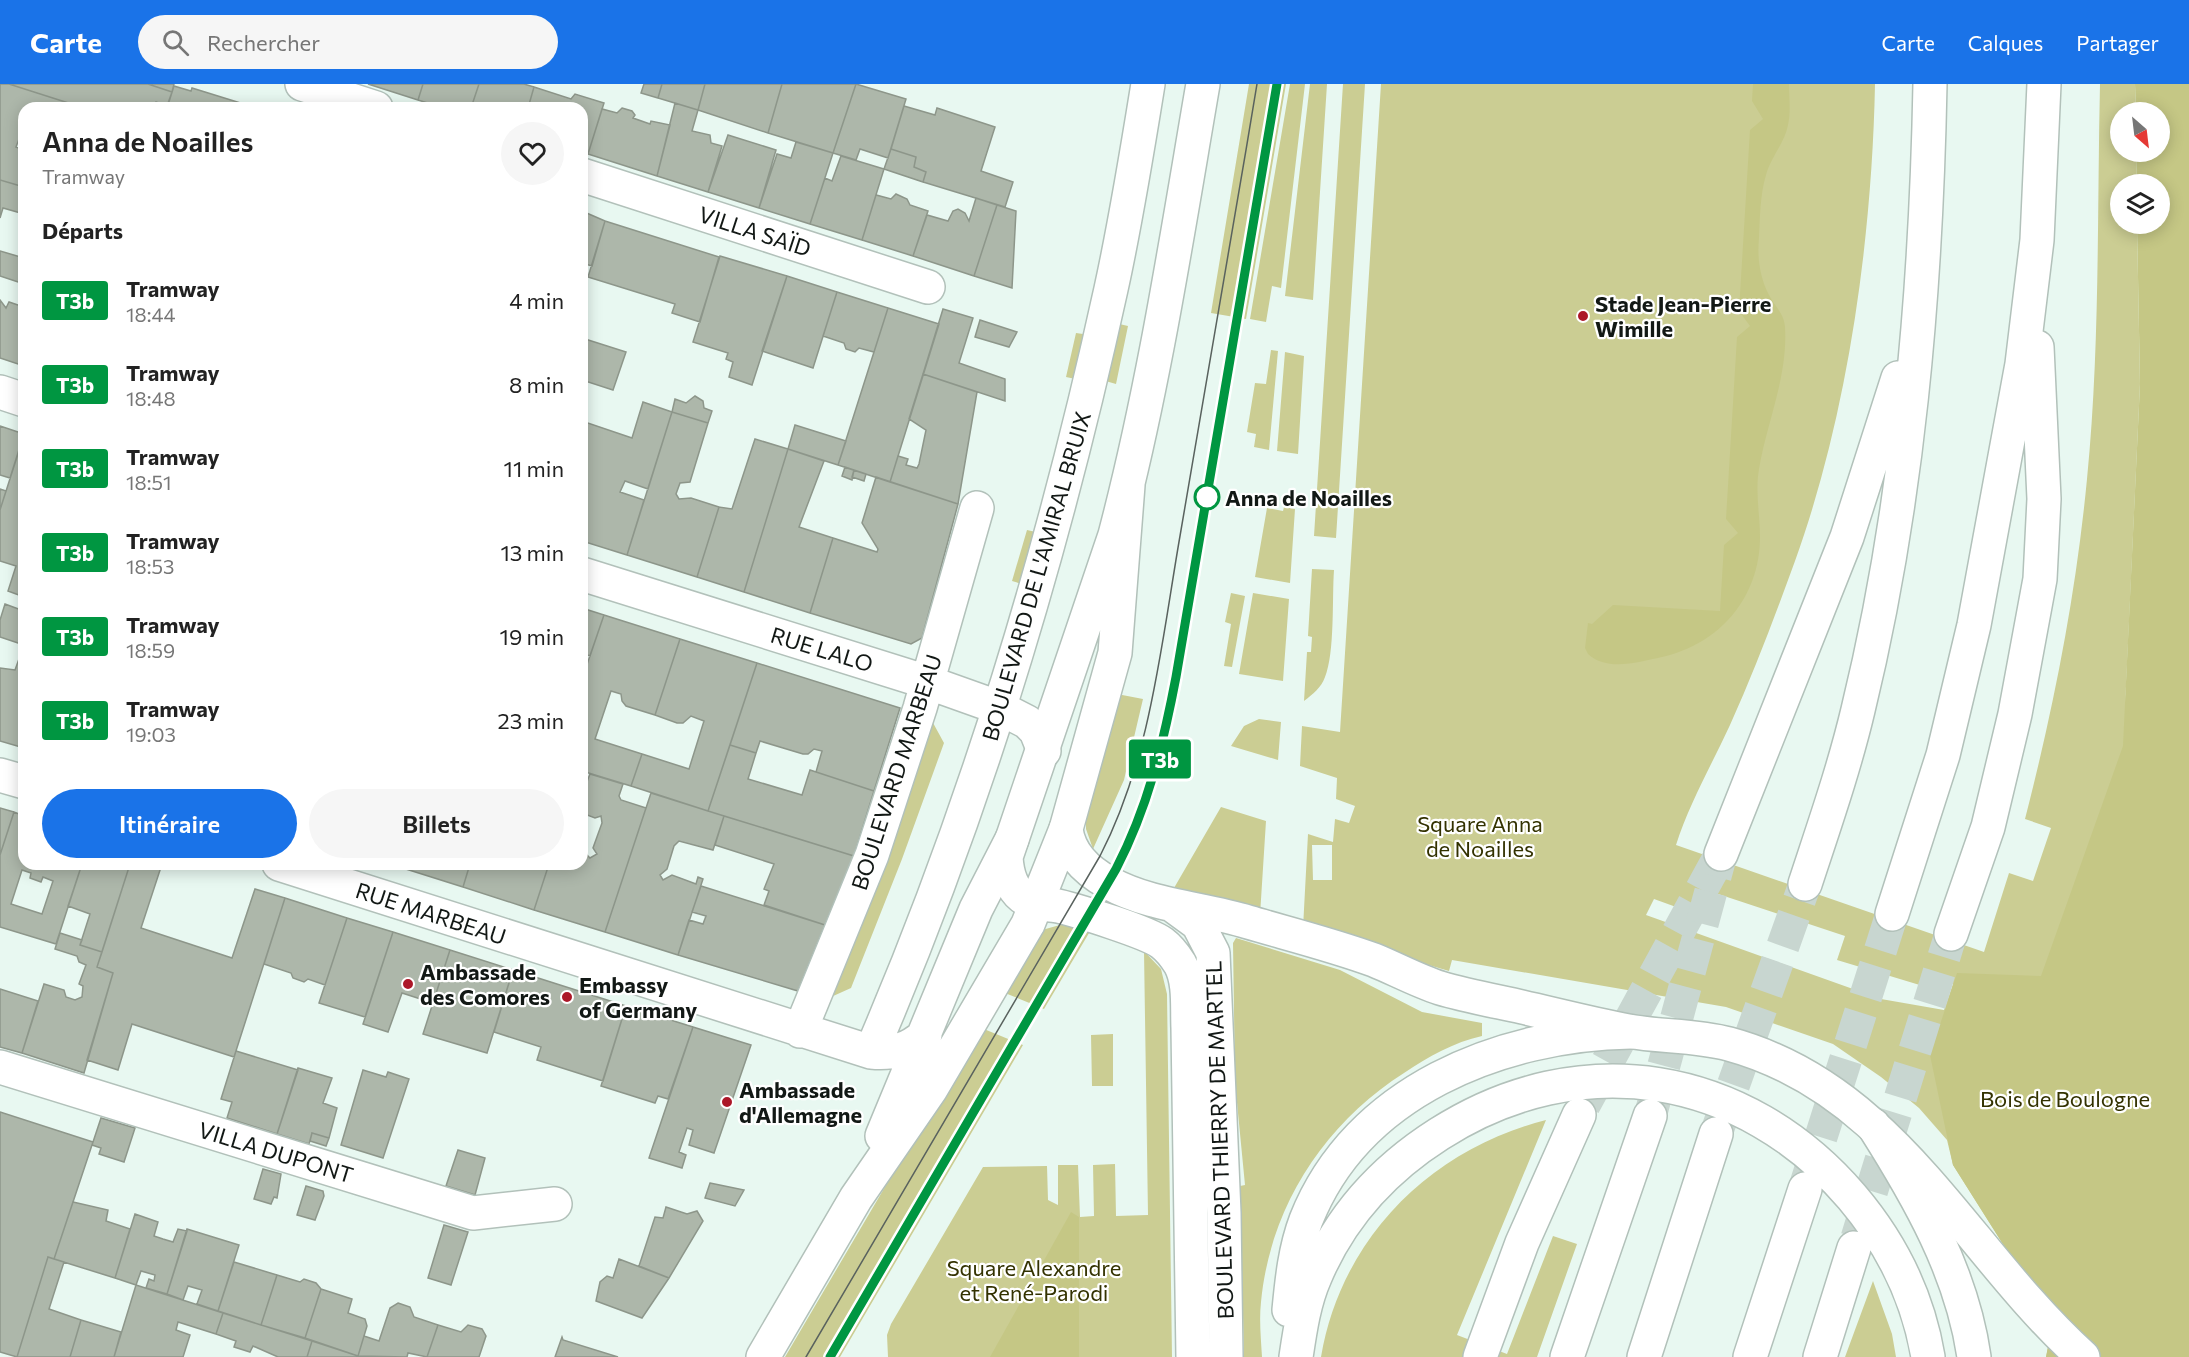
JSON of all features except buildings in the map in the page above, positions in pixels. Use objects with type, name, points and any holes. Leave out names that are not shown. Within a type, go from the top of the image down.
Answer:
[{"type":"main road","points":[[302,84],[358,102]]},
{"type":"main road","name":"BOULEVARD DE L'AMIRAL BRUIX","points":[[871,1052],[908,962],[1000,708],[1059,507],[1112,287],[1148,84]]},
{"type":"main road","points":[[1037,905],[1018,894],[1007,872],[1006,857],[1044,750],[1076,645],[1115,536],[1128,485],[1160,334],[1203,84]]},
{"type":"main road","points":[[1805,884],[1834,799],[1858,711],[1884,589],[1904,470],[1923,259],[1930,84]]},
{"type":"main road","points":[[1951,934],[1988,827],[2015,714],[2040,579],[2044,499],[2037,338],[2037,240],[2044,84]]},
{"type":"main road","name":"VILLA SAÏD","points":[[588,177],[928,287]]},
{"type":"main road","points":[[1892,914],[1943,755],[1974,625],[2022,364],[2037,240]]},
{"type":"main road","points":[[1721,854],[1847,537],[1881,436],[1908,342],[1923,259]]},
{"type":"main road","points":[[0,392],[18,398]]},
{"type":"main road","points":[[763,1357],[856,1198],[931,1089],[1037,905],[1066,829],[1115,653],[1128,485]]},
{"type":"main road","name":"BOULEVARD MARBEAU","points":[[800,1031],[872,855],[927,682],[977,508]]},
{"type":"main road","name":"RUE LALO","points":[[588,576],[927,682],[1000,708],[1027,722],[1036,731],[1044,750]]},
{"type":"main road","points":[[0,775],[18,780]]},
{"type":"main road","points":[[1066,829],[1072,850],[1099,877],[1125,891],[1234,918],[1371,959],[1446,989],[1631,1032]]},
{"type":"main road","points":[[856,1198],[976,909],[1012,839]]},
{"type":"main road","name":"RUE MARBEAU","points":[[298,870],[871,1052],[887,1054],[902,1050],[925,1035]]},
{"type":"main road","name":"BOULEVARD THIERRY DE MARTEL","points":[[1171,904],[1198,924],[1213,953],[1216,1087],[1224,1213],[1226,1357]]},
{"type":"main road","name":"BOULEVARD THIERRY DE MARTEL","points":[[1037,905],[1062,907],[1161,942],[1172,952],[1181,967],[1186,983],[1188,1028],[1193,1357]]},
{"type":"main road","points":[[1288,1357],[1288,1320],[1292,1278],[1297,1247],[1306,1221],[1336,1165],[1358,1137],[1378,1117],[1420,1088],[1447,1073],[1499,1054],[1559,1037],[1631,1032],[1687,1035],[1728,1043],[1790,1065],[1839,1096],[1873,1125],[1929,1180],[2009,1280],[2048,1324],[2083,1357]]},
{"type":"main road","name":"VILLA DUPONT","points":[[0,1067],[473,1213],[555,1204]]},
{"type":"main road","points":[[1296,1357],[1303,1314],[1314,1278],[1335,1236],[1371,1188],[1421,1145],[1466,1116],[1530,1091],[1591,1080],[1678,1086],[1705,1095],[1738,1108],[1778,1130],[1806,1152],[1834,1176],[1871,1220],[1889,1247],[1913,1301],[1928,1357]]},
{"type":"main road","points":[[1482,1351],[1522,1243],[1579,1114]]},
{"type":"main road","points":[[1567,1357],[1650,1116]]},
{"type":"main road","points":[[1873,1125],[1898,1163],[1937,1237],[1954,1281],[1974,1357]]},
{"type":"main road","points":[[1644,1357],[1716,1134]]},
{"type":"main road","points":[[1750,1357],[1805,1189]]},
{"type":"main road","points":[[1820,1357],[1854,1248]]},
{"type":"green space","points":[[1249,84],[1286,84],[1246,319],[1211,313]]},
{"type":"green space","points":[[1290,84],[1305,84],[1281,288],[1272,286],[1266,322],[1250,319]]},
{"type":"green space","points":[[1310,84],[1327,84],[1313,300],[1285,296]]},
{"type":"green space","points":[[1343,84],[1365,84],[1336,538],[1314,536]]},
{"type":"green space","name":"Square Anna de Noailles","points":[[1381,84],[1875,84],[1869,203],[1854,326],[1843,386],[1814,505],[1756,664],[1694,799],[1676,845],[1984,952],[2009,873],[2033,881],[2051,828],[2025,819],[2063,650],[2077,565],[2087,479],[2096,331],[2100,84],[2135,84],[2136,102],[2110,102],[2110,162],[2136,162],[2137,174],[2110,174],[2110,234],[2137,234],[2140,384],[2125,708],[2159,234],[2170,234],[2170,174],[2164,174],[2164,162],[2170,162],[2170,84],[2189,84],[2189,1357],[2046,1357],[2048,1347],[2068,1325],[2006,1249],[1953,1165],[1947,1140],[1919,1108],[1881,1077],[1833,1044],[1726,1007],[1452,960],[1449,971],[1303,928],[1308,834],[1333,842],[1335,819],[1349,823],[1355,806],[1336,799],[1337,778],[1300,766],[1302,726],[1340,732]],"holes":[[[1312,845],[1332,845],[1332,880],[1313,880]],[[1709,891],[1845,936],[1837,960],[1923,986],[1953,984],[1944,1010],[1881,999],[1646,915],[1654,899],[1701,916]]]},
{"type":"green space","points":[[1753,84],[1789,84],[1790,104],[1786,131],[1768,168],[1761,206],[1758,245],[1760,268],[1763,282],[1783,318],[1785,345],[1780,381],[1758,478],[1760,537],[1753,579],[1733,615],[1702,641],[1683,651],[1662,657],[1624,664],[1605,663],[1588,654],[1585,648],[1588,623],[1592,624],[1613,605],[1720,611],[1724,545],[1738,533],[1726,519],[1737,337],[1750,326],[1739,311],[1750,130],[1763,119],[1752,101]]},
{"type":"green space","name":"Bois de Boulogne","points":[[2135,84],[2189,84],[2189,1357],[2046,1357],[2048,1347],[2068,1325],[2006,1249],[1953,1165],[1930,1055],[1957,973],[2041,976],[2123,746],[2140,384],[2137,234],[2170,234],[2170,174],[2137,174],[2136,162],[2170,162],[2170,102],[2136,102]]},
{"type":"green space","points":[[1115,323],[1128,326],[1116,384],[1102,380]]},
{"type":"green space","points":[[1076,333],[1090,335],[1080,380],[1066,377]]},
{"type":"green space","points":[[1271,350],[1278,351],[1269,450],[1254,447],[1256,434],[1247,432],[1255,383],[1266,384]]},
{"type":"green space","points":[[1285,352],[1304,356],[1298,454],[1277,451]]},
{"type":"green space","points":[[1284,507],[1295,509],[1290,583],[1255,577],[1267,508],[1283,511]]},
{"type":"green space","points":[[1027,530],[1040,533],[1025,585],[1012,581]]},
{"type":"green space","points":[[1312,569],[1334,570],[1332,640],[1328,667],[1323,681],[1304,701],[1307,652],[1311,652],[1312,637],[1308,636]]},
{"type":"green space","points":[[1231,593],[1245,596],[1232,667],[1224,666],[1231,624],[1225,622]]},
{"type":"green space","points":[[1253,593],[1289,599],[1283,681],[1239,674]]},
{"type":"green space","points":[[1117,694],[1143,699],[1124,780],[1093,849],[1086,829],[1086,819]]},
{"type":"green space","points":[[1259,719],[1281,722],[1278,760],[1231,746],[1244,726]]},
{"type":"green space","points":[[932,721],[944,743],[902,859],[851,988],[831,997]]},
{"type":"green space","points":[[1221,807],[1266,821],[1260,915],[1174,888]]},
{"type":"green space","points":[[1067,923],[1092,928],[1044,1009],[1000,991],[1042,930]]},
{"type":"green space","points":[[1236,938],[1340,970],[1422,1012],[1482,1023],[1482,1036],[1451,1046],[1432,1056],[1375,1094],[1349,1117],[1306,1171],[1289,1201],[1266,1267],[1260,1309],[1262,1357],[1244,1357],[1240,1186],[1245,1185],[1235,1082],[1233,943]]},
{"type":"green space","name":"Square Alexandre et René-Parodi","points":[[1144,951],[1161,969],[1167,994],[1172,1357],[888,1357],[887,1335],[891,1324],[983,1167],[1047,1166],[1048,1200],[1058,1205],[1058,1165],[1078,1165],[1080,1217],[1094,1216],[1093,1165],[1115,1164],[1116,1216],[1148,1215]]},
{"type":"green space","points":[[979,1027],[1023,1045],[840,1357],[785,1357]]},
{"type":"green space","points":[[1113,1034],[1113,1086],[1092,1086],[1091,1035]]},
{"type":"green space","points":[[1546,1120],[1457,1335],[1507,1354],[1553,1236],[1577,1244],[1537,1357],[1321,1357],[1332,1314],[1348,1274],[1371,1237],[1398,1205],[1430,1176],[1465,1153],[1504,1134]]},
{"type":"green space","points":[[1071,1212],[1079,1217],[1079,1357],[990,1357]]},
{"type":"green space","points":[[1873,1281],[1892,1334],[1896,1357],[1845,1357]]},
{"type":"tunnel","points":[[1584,1105],[1721,854]]},
{"type":"tunnel","points":[[1651,1113],[1721,854]]},
{"type":"tunnel","points":[[1717,1131],[1805,884]]},
{"type":"tunnel","points":[[1806,1184],[1892,914]]},
{"type":"tunnel","points":[[1857,1238],[1951,934]]},
{"type":"tram line","points":[[806,1357],[1100,856],[1131,780],[1143,740],[1160,659],[1257,84]]},
{"type":"tram line","points":[[830,1357],[1116,869],[1146,799],[1166,727],[1176,677],[1277,84]]},
{"type":"tram line","name":"T3b","points":[[830,1357],[1116,869],[1132,839],[1147,800],[1160,760],[1167,727],[1277,84]]},
{"type":"place","name":"Stade Jean-Pierre Wimille","points":[[1583,316]]},
{"type":"place","name":"Anna de Noailles","points":[[1207,497]]},
{"type":"place","name":"Ambassade des Comores","points":[[408,984]]},
{"type":"place","name":"Embassy of Germany","points":[[567,997]]},
{"type":"place","name":"Ambassade d'Allemagne","points":[[727,1102]]}]
